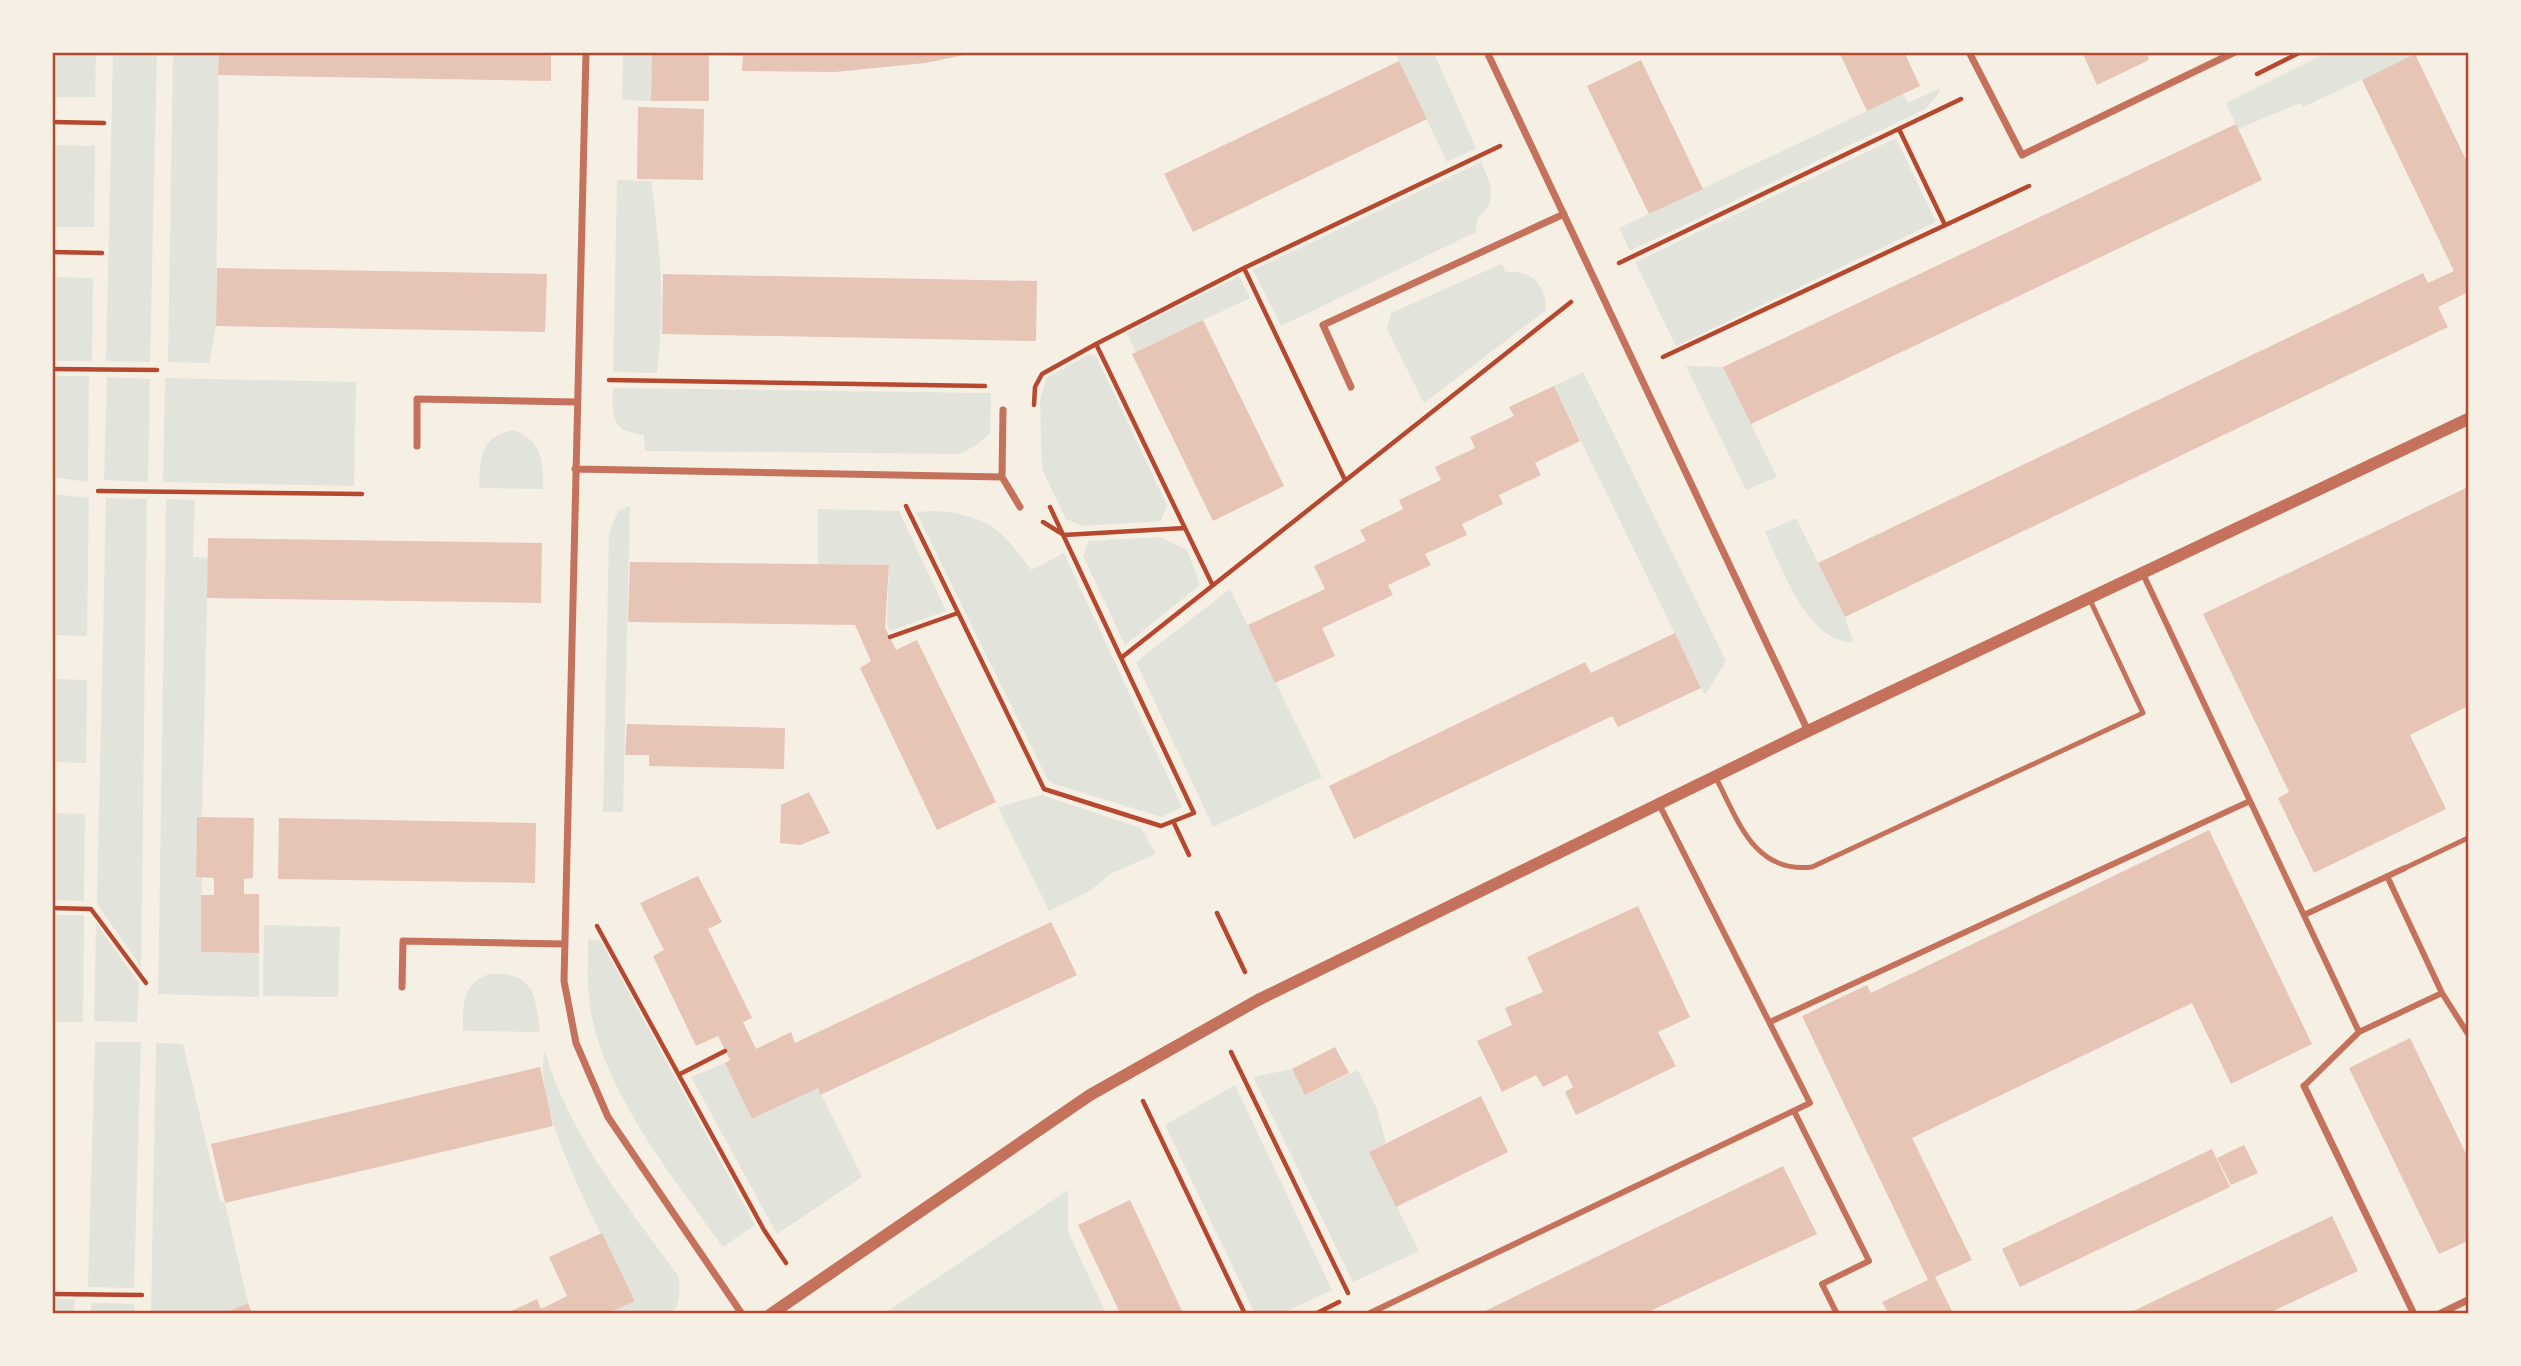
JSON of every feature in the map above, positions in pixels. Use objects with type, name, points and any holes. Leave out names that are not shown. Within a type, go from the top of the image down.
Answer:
[{"type":"street","points":[[586,52],[576,402],[569,876],[564,981],[576,1043],[608,1117],[742,1314]]},
{"type":"street","points":[[1487,52],[1808,732]]},
{"type":"street","points":[[1969,52],[2022,155],[2235,52]]},
{"type":"street","points":[[1350,387],[1323,325],[1564,214]]},
{"type":"street","points":[[417,446],[417,399],[576,402]]},
{"type":"street","points":[[1003,410],[1002,477],[1020,507]]},
{"type":"street","points":[[771,1314],[1090,1095],[1258,1000],[1808,732],[2469,419]]},
{"type":"street","points":[[575,469],[1002,477]]},
{"type":"street","points":[[2143,574],[2359,1032]]},
{"type":"street","points":[[1770,1022],[2250,801]]},
{"type":"street","points":[[1368,1314],[1810,1103],[1660,806]]},
{"type":"street","points":[[2304,915],[2405,868]]},
{"type":"street","points":[[2387,876],[2442,993],[2469,1034]]},
{"type":"street","points":[[402,987],[402,941],[565,944]]},
{"type":"street","points":[[2414,1314],[2304,1086],[2359,1032],[2442,993]]},
{"type":"street","points":[[1794,1111],[1869,1261],[1822,1284],[1837,1314]]},
{"type":"street","points":[[2440,1314],[2469,1300]]},
{"type":"lane","points":[[1716,778],[1751,846],[1774,862],[1801,869],[1812,867],[2143,713],[2090,599]]},
{"type":"lane","points":[[2405,868],[2469,838]]},
{"type":"path","points":[[2253,76],[2301,52]]},
{"type":"path","points":[[1121,658],[1594,279],[1986,87]]},
{"type":"path","points":[[52,122],[104,123]]},
{"type":"path","points":[[1899,128],[1945,225]]},
{"type":"path","points":[[1034,412],[1035,387],[1042,374],[1244,268],[1526,133]]},
{"type":"path","points":[[1637,369],[2037,183]]},
{"type":"path","points":[[52,252],[102,253]]},
{"type":"path","points":[[1244,268],[1345,480]]},
{"type":"path","points":[[1096,344],[1212,584]]},
{"type":"path","points":[[52,369],[157,370]]},
{"type":"path","points":[[577,380],[991,386]]},
{"type":"path","points":[[1025,387],[1035,387]]},
{"type":"path","points":[[890,475],[1044,789],[1161,826],[1174,823],[1194,813],[1046,498]]},
{"type":"path","points":[[98,491],[362,494]]},
{"type":"path","points":[[1020,507],[1064,535],[1185,528]]},
{"type":"path","points":[[890,637],[958,613]]},
{"type":"path","points":[[1174,823],[1189,855]]},
{"type":"path","points":[[569,876],[680,1073],[764,1230],[804,1290]]},
{"type":"path","points":[[52,908],[92,909],[146,983]]},
{"type":"path","points":[[1217,913],[1258,1000]]},
{"type":"path","points":[[1217,1023],[1349,1297],[1315,1314]]},
{"type":"path","points":[[680,1073],[725,1051]]},
{"type":"path","points":[[1129,1072],[1245,1314]]},
{"type":"path","points":[[52,1294],[142,1296]]},
{"type":"shaded area","points":[[53,52],[96,53],[95,97],[53,97]]},
{"type":"shaded area","points":[[113,53],[157,53],[150,362],[106,361]]},
{"type":"shaded area","points":[[173,53],[219,53],[216,326],[209,363],[168,362]]},
{"type":"shaded area","points":[[623,53],[652,53],[651,101],[622,100]]},
{"type":"shaded area","points":[[1395,53],[1434,53],[1476,148],[1447,162]]},
{"type":"shaded area","points":[[2326,53],[2419,53],[2303,107],[2300,103],[2238,129],[2226,103]]},
{"type":"shaded area","points":[[1940,88],[1938,95],[1925,109],[1630,251],[1619,228],[1903,94],[1908,103]]},
{"type":"shaded area","points":[[1896,138],[1936,222],[1676,346],[1635,262]]},
{"type":"shaded area","points":[[53,145],[95,146],[94,227],[53,227]]},
{"type":"shaded area","points":[[1481,162],[1490,185],[1491,199],[1477,218],[1476,232],[1281,326],[1253,270]]},
{"type":"shaded area","points":[[617,180],[651,181],[661,277],[657,373],[613,372]]},
{"type":"shaded area","points":[[1501,264],[1506,272],[1523,274],[1536,281],[1543,293],[1546,310],[1424,403],[1387,329],[1391,313]]},
{"type":"shaded area","points":[[1239,276],[1250,298],[1136,352],[1126,333]]},
{"type":"shaded area","points":[[53,277],[93,278],[92,361],[53,361]]},
{"type":"shaded area","points":[[1090,354],[1096,356],[1167,505],[1161,521],[1083,526],[1066,519],[1042,469],[1040,401],[1046,378]]},
{"type":"shaded area","points":[[1686,366],[1723,367],[1777,477],[1746,490]]},
{"type":"shaded area","points":[[1583,372],[1726,661],[1705,695],[1554,386]]},
{"type":"shaded area","points":[[53,376],[89,376],[88,482],[53,477]]},
{"type":"shaded area","points":[[107,377],[150,379],[148,482],[104,480]]},
{"type":"shaded area","points":[[165,378],[356,382],[354,486],[163,482]]},
{"type":"shaded area","points":[[613,388],[991,393],[990,433],[975,446],[959,454],[645,451],[644,435],[625,430],[616,421]]},
{"type":"shaded area","points":[[513,430],[530,440],[539,453],[543,489],[479,488],[481,458],[487,444],[493,438]]},
{"type":"shaded area","points":[[53,494],[89,498],[87,636],[53,635]]},
{"type":"shaded area","points":[[106,498],[147,499],[141,967],[97,904]]},
{"type":"shaded area","points":[[166,499],[195,500],[193,557],[208,558],[202,817],[197,817],[196,876],[202,877],[201,952],[259,953],[259,997],[158,994]]},
{"type":"shaded area","points":[[630,506],[623,812],[603,812],[609,534],[618,511]]},
{"type":"shaded area","points":[[818,509],[899,511],[946,611],[890,631],[887,625],[889,566],[818,566]]},
{"type":"shaded area","points":[[935,511],[968,516],[992,527],[1002,534],[1031,570],[1064,553],[1182,807],[1162,817],[1054,784],[1047,779],[916,512]]},
{"type":"shaded area","points":[[1796,518],[1845,617],[1853,642],[1837,639],[1822,630],[1809,617],[1779,565],[1765,532]]},
{"type":"shaded area","points":[[1160,537],[1187,550],[1200,585],[1125,645],[1083,556],[1089,541]]},
{"type":"shaded area","points":[[1230,589],[1322,777],[1213,827],[1136,662]]},
{"type":"shaded area","points":[[53,679],[87,680],[86,763],[53,762]]},
{"type":"shaded area","points":[[1042,795],[1141,828],[1156,854],[1112,873],[1088,892],[1049,911],[998,807]]},
{"type":"shaded area","points":[[53,813],[85,814],[84,901],[53,900]]},
{"type":"shaded area","points":[[53,915],[84,915],[83,1022],[53,1022]]},
{"type":"shaded area","points":[[96,923],[139,983],[137,1022],[94,1021]]},
{"type":"shaded area","points":[[264,925],[340,927],[338,997],[263,996]]},
{"type":"shaded area","points":[[588,939],[601,941],[755,1225],[723,1247],[661,1161],[622,1097],[607,1064],[595,1031],[589,998]]},
{"type":"shaded area","points":[[489,974],[504,974],[524,981],[534,996],[540,1032],[463,1031],[464,1004],[468,990]]},
{"type":"shaded area","points":[[95,1042],[141,1042],[134,1288],[88,1287]]},
{"type":"shaded area","points":[[156,1043],[183,1044],[220,1201],[225,1203],[248,1303],[225,1313],[151,1314]]},
{"type":"shaded area","points":[[545,1051],[569,1112],[584,1141],[679,1277],[678,1301],[671,1313],[608,1313],[635,1300],[590,1212],[559,1141],[543,1076]]},
{"type":"shaded area","points":[[725,1063],[753,1119],[818,1088],[862,1177],[777,1234],[691,1077]]},
{"type":"shaded area","points":[[1292,1069],[1305,1095],[1358,1070],[1377,1109],[1386,1143],[1369,1152],[1419,1251],[1353,1282],[1253,1077]]},
{"type":"shaded area","points":[[1235,1085],[1332,1290],[1283,1313],[1255,1313],[1165,1125]]},
{"type":"shaded area","points":[[1068,1190],[1068,1232],[1106,1313],[885,1313]]},
{"type":"shaded area","points":[[53,1299],[75,1299],[74,1313],[53,1313]]},
{"type":"shaded area","points":[[91,1303],[134,1304],[135,1313],[91,1313]]},
{"type":"building","points":[[219,52],[551,52],[551,81],[218,75]]},
{"type":"building","points":[[652,52],[969,54],[925,63],[835,72],[742,71],[743,56],[709,55],[709,101],[651,101]]},
{"type":"building","points":[[1839,52],[1904,52],[1920,86],[1867,111]]},
{"type":"building","points":[[2082,52],[2146,52],[2149,60],[2097,85]]},
{"type":"building","points":[[2415,54],[2468,164],[2468,297],[2466,293],[2438,307],[2448,327],[1845,617],[1818,563],[2423,273],[2428,283],[2454,271],[2362,80]]},
{"type":"building","points":[[1641,60],[1703,189],[1649,214],[1587,86]]},
{"type":"building","points":[[1399,61],[1427,119],[1193,232],[1164,174]]},
{"type":"building","points":[[638,107],[704,109],[703,180],[637,179]]},
{"type":"building","points":[[2236,124],[2262,180],[1751,424],[1723,367]]},
{"type":"building","points":[[217,268],[547,274],[545,332],[216,326]]},
{"type":"building","points":[[663,274],[1037,281],[1036,341],[662,334]]},
{"type":"building","points":[[1203,320],[1284,486],[1213,521],[1132,354]]},
{"type":"building","points":[[1554,386],[1580,441],[1535,463],[1541,475],[1499,495],[1503,504],[1462,524],[1467,535],[1425,554],[1431,565],[1388,585],[1393,595],[1322,628],[1335,656],[1275,683],[1248,625],[1325,589],[1314,566],[1366,541],[1360,530],[1403,509],[1399,500],[1441,480],[1435,467],[1475,448],[1470,437],[1514,416],[1509,407]]},
{"type":"building","points":[[2468,487],[2468,706],[2410,735],[2446,809],[2314,873],[2278,798],[2289,792],[2203,614]]},
{"type":"building","points":[[208,538],[542,543],[541,603],[207,598]]},
{"type":"building","points":[[630,562],[889,565],[885,627],[896,650],[917,640],[996,802],[937,830],[860,668],[871,661],[855,625],[628,622]]},
{"type":"building","points":[[1675,633],[1701,688],[1618,727],[1612,716],[1354,839],[1329,786],[1585,662],[1591,673]]},
{"type":"building","points":[[627,724],[785,728],[784,769],[649,766],[649,755],[625,755]]},
{"type":"building","points":[[809,792],[830,833],[800,845],[780,843],[781,805]]},
{"type":"building","points":[[197,817],[254,818],[253,878],[244,879],[244,894],[259,894],[259,953],[201,952],[201,895],[214,895],[214,878],[196,877]]},
{"type":"building","points":[[279,818],[536,823],[535,883],[278,879]]},
{"type":"building","points":[[2209,830],[2312,1044],[2231,1084],[2192,1003],[1912,1138],[1972,1260],[1935,1277],[1953,1313],[1888,1313],[1882,1302],[1928,1280],[1802,1016],[1867,985],[1871,993]]},
{"type":"building","points":[[698,876],[722,922],[708,929],[752,1018],[743,1022],[756,1049],[791,1032],[795,1043],[1051,922],[1077,975],[820,1095],[818,1088],[752,1119],[725,1063],[730,1060],[718,1036],[696,1046],[653,956],[664,950],[640,903]]},
{"type":"building","points":[[1638,906],[1690,1017],[1658,1032],[1676,1066],[1576,1115],[1565,1092],[1573,1087],[1567,1075],[1543,1087],[1536,1075],[1502,1092],[1477,1041],[1512,1025],[1505,1008],[1543,992],[1527,957]]},
{"type":"building","points":[[2410,1038],[2468,1158],[2468,1241],[2439,1254],[2349,1068]]},
{"type":"building","points":[[1335,1047],[1349,1073],[1305,1095],[1292,1069]]},
{"type":"building","points":[[540,1067],[553,1126],[225,1203],[211,1144]]},
{"type":"building","points":[[1481,1096],[1508,1152],[1396,1207],[1369,1152]]},
{"type":"building","points":[[2244,1145],[2258,1173],[2231,1185],[2217,1158]]},
{"type":"building","points":[[2212,1149],[2230,1187],[2020,1287],[2002,1249]]},
{"type":"building","points":[[1783,1166],[1817,1234],[1646,1313],[1481,1313]]},
{"type":"building","points":[[1130,1200],[1183,1313],[1120,1313],[1078,1225]]},
{"type":"building","points":[[2332,1216],[2358,1271],[2269,1313],[2129,1313]]},
{"type":"building","points":[[602,1233],[635,1301],[608,1313],[507,1313],[537,1299],[541,1309],[567,1296],[549,1257]]},
{"type":"building","points":[[248,1303],[252,1313],[225,1313]]}]
